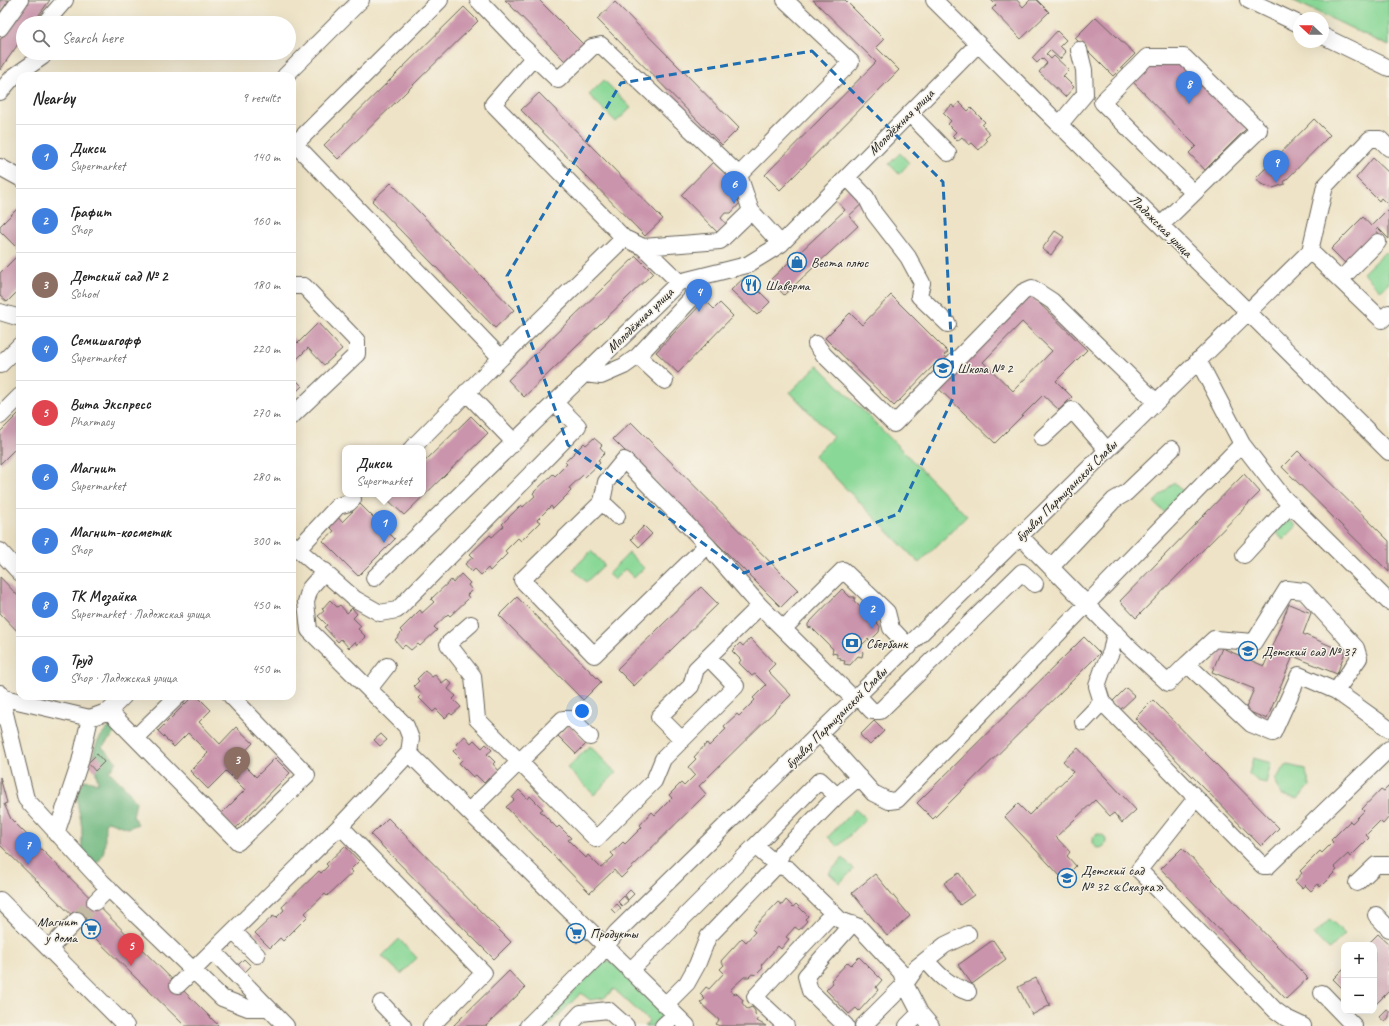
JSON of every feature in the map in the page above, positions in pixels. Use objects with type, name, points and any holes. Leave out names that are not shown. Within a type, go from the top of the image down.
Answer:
[{"type":"street","points":[[0,28],[20,0]]},
{"type":"street","points":[[290,72],[361,0]]},
{"type":"street","points":[[296,139],[440,0]]},
{"type":"street","points":[[478,0],[558,80],[592,47],[600,45],[739,175],[751,212],[781,244]]},
{"type":"street","points":[[739,175],[851,62],[785,0]]},
{"type":"street","name":"Ладожская улица","points":[[934,0],[1389,452]]},
{"type":"street","points":[[1248,0],[1293,21]]},
{"type":"street","points":[[51,16],[62,3]]},
{"type":"street","points":[[58,16],[62,3]]},
{"type":"street","points":[[1329,39],[1389,68]]},
{"type":"street","name":"Молодёжная улица","points":[[374,578],[680,282],[698,279],[747,265],[781,244],[978,44]]},
{"type":"street","points":[[1059,125],[1085,94],[1084,70],[1079,50]]},
{"type":"street","points":[[534,57],[493,104],[624,238],[643,247],[680,282]]},
{"type":"street","points":[[1161,225],[1259,130],[1184,57],[1147,57],[1102,102],[1194,193]]},
{"type":"street","points":[[20,72],[35,60]]},
{"type":"street","points":[[0,92],[16,75]]},
{"type":"street","points":[[910,114],[948,152]]},
{"type":"street","points":[[1389,148],[1380,139],[1370,139],[1325,186],[1310,251],[1382,320],[1389,313]]},
{"type":"street","points":[[296,145],[501,358]]},
{"type":"street","points":[[0,167],[16,176]]},
{"type":"street","points":[[847,177],[866,197],[874,213],[908,257],[922,283],[919,296],[948,324]]},
{"type":"street","points":[[643,247],[720,241],[751,212]]},
{"type":"street","points":[[415,445],[466,392],[624,238]]},
{"type":"street","points":[[1340,280],[1378,242]]},
{"type":"street","name":"бульвар Партизанской Славы","points":[[528,1026],[616,933],[909,647],[1310,251]]},
{"type":"street","points":[[584,374],[601,376],[624,366],[638,356],[691,299],[698,279]]},
{"type":"street","points":[[296,286],[304,286],[357,341],[356,354],[296,412]]},
{"type":"street","points":[[816,344],[824,355],[894,424],[1023,292],[1032,288],[1052,301],[1156,402]]},
{"type":"street","points":[[0,312],[16,317]]},
{"type":"street","points":[[0,365],[16,349]]},
{"type":"street","points":[[638,356],[665,381]]},
{"type":"street","points":[[1198,360],[1242,444],[1291,504],[1389,602]]},
{"type":"street","points":[[466,392],[514,442]]},
{"type":"street","points":[[0,416],[16,400]]},
{"type":"street","points":[[296,547],[355,598],[380,613],[397,610],[578,426],[555,403]]},
{"type":"street","points":[[1042,438],[1072,410],[1107,450]]},
{"type":"street","points":[[820,734],[873,793],[888,801],[897,800],[1242,444]]},
{"type":"street","points":[[1050,567],[1114,500],[1126,494],[1172,449]]},
{"type":"street","points":[[707,545],[594,656],[522,580],[602,502],[606,482],[624,460],[707,545],[760,606],[872,711],[880,711],[1022,572],[1035,584]]},
{"type":"street","points":[[296,545],[338,506],[349,504],[353,499]]},
{"type":"street","points":[[602,502],[617,516]]},
{"type":"street","points":[[1244,555],[1291,504]]},
{"type":"street","points":[[1020,536],[1087,605],[1168,683],[1214,639],[1254,642],[1287,589],[1304,591],[1356,648],[1359,658],[1336,691]]},
{"type":"street","points":[[0,551],[16,569]]},
{"type":"street","points":[[783,629],[843,570],[887,612],[891,628],[909,647]]},
{"type":"street","points":[[178,985],[340,826],[409,753],[411,739],[406,726],[309,630],[306,602],[310,588],[325,571]]},
{"type":"street","points":[[971,585],[990,603]]},
{"type":"street","points":[[682,740],[660,717],[691,686],[696,669],[760,606]]},
{"type":"street","points":[[471,624],[448,644],[473,676],[477,719],[596,839],[654,781],[663,759],[736,686],[708,656]]},
{"type":"street","points":[[1115,632],[1112,652],[1102,669],[1098,686],[1102,702],[1263,866],[1268,866],[1389,749]]},
{"type":"street","points":[[1187,664],[1251,724],[1273,733],[1298,675],[1336,691],[1389,729]]},
{"type":"street","points":[[369,689],[387,666]]},
{"type":"street","points":[[16,700],[1,696],[26,799],[56,834],[109,888],[222,998],[248,1008],[268,1008]]},
{"type":"street","points":[[17,700],[90,718],[110,711],[120,700]]},
{"type":"street","points":[[136,737],[174,700]]},
{"type":"street","points":[[110,711],[238,842],[307,775],[235,700]]},
{"type":"street","points":[[1082,722],[1102,702]]},
{"type":"street","points":[[56,834],[80,762],[90,718]]},
{"type":"street","points":[[470,811],[563,719],[572,719],[590,737]]},
{"type":"street","points":[[409,753],[470,811],[687,1026]]},
{"type":"street","points":[[663,1026],[670,1010],[697,965],[708,937],[777,865],[782,852],[837,796],[859,777]]},
{"type":"street","points":[[630,971],[820,780],[837,796]]},
{"type":"street","points":[[1196,798],[1139,870],[1275,1010],[1286,1018],[1303,1026]]},
{"type":"street","points":[[340,826],[484,973],[431,1026]]},
{"type":"street","points":[[755,846],[777,865],[788,869],[840,920],[859,927],[901,972],[905,984],[920,1013],[930,1026]]},
{"type":"street","points":[[1358,883],[1376,865],[1389,865]]},
{"type":"street","points":[[95,902],[109,888]]},
{"type":"street","points":[[0,900],[126,1026]]},
{"type":"street","points":[[786,1026],[755,997],[833,913]]},
{"type":"street","points":[[1376,915],[1389,929]]},
{"type":"street","points":[[49,949],[77,920]]},
{"type":"street","points":[[806,976],[852,924]]},
{"type":"street","points":[[233,931],[256,955]]},
{"type":"street","points":[[863,1026],[905,984],[917,967],[945,945],[968,934]]},
{"type":"street","points":[[213,951],[286,1026]]},
{"type":"street","points":[[789,960],[806,976],[810,991],[846,1026]]},
{"type":"street","points":[[926,960],[944,980],[954,987],[968,992]]},
{"type":"street","points":[[1322,993],[1354,1026]]},
{"type":"street","points":[[381,1003],[404,1026]]},
{"type":"street","points":[[569,1026],[581,1013],[608,1010],[626,1026]]},
{"type":"street","points":[[907,1026],[920,1013]]},
{"type":"highlighted area","points":[[812,51],[943,182],[954,396],[898,514],[744,573],[568,445],[507,276],[621,83]]},
{"type":"green space","points":[[1292,0],[1389,0],[1389,46],[1329,18],[1329,12],[1317,12]]},
{"type":"green space","points":[[604,80],[631,108],[616,122],[589,95]]},
{"type":"green space","points":[[900,153],[909,163],[899,174],[889,164]]},
{"type":"green space","points":[[1385,252],[1389,256],[1389,283],[1381,291],[1363,273]]},
{"type":"green space","points":[[818,365],[967,516],[919,563],[814,456],[833,437],[790,392]]},
{"type":"green space","points":[[1174,482],[1184,492],[1164,512],[1154,502]]},
{"type":"green space","points":[[1288,518],[1297,526],[1283,540],[1275,531]]},
{"type":"green space","points":[[591,551],[604,565],[586,582],[573,569]]},
{"type":"green space","points":[[629,553],[644,568],[634,578],[625,569],[614,580],[608,574]]},
{"type":"green space","points":[[113,723],[119,730],[102,747],[117,762],[109,771],[126,788],[136,802],[133,816],[138,824],[128,828],[108,821],[105,823],[104,850],[100,860],[96,864],[82,850],[82,825],[77,800],[81,786],[85,780],[98,783],[94,756],[95,750],[100,738]]},
{"type":"green space","points":[[590,746],[616,773],[594,795],[567,768]]},
{"type":"green space","points":[[1253,758],[1271,763],[1266,783],[1258,781],[1249,774]]},
{"type":"green space","points":[[1287,765],[1305,769],[1310,786],[1298,799],[1281,795],[1275,779]]},
{"type":"green space","points":[[855,809],[866,819],[838,847],[828,837]]},
{"type":"green space","points":[[1096,834],[1102,834],[1106,838],[1106,844],[1102,848],[1096,848],[1092,844],[1092,838]]},
{"type":"green space","points":[[843,858],[854,869],[840,883],[829,873]]},
{"type":"green space","points":[[1330,919],[1345,934],[1329,950],[1314,935]]},
{"type":"green space","points":[[399,939],[417,958],[401,974],[382,956]]},
{"type":"green space","points":[[606,961],[616,965],[661,1008],[662,1016],[654,1026],[645,1026],[649,1021],[614,989],[604,998],[590,1000],[581,993],[548,1026],[538,1026],[602,962]]},
{"type":"building","points":[[0,0],[9,0],[0,13]]},
{"type":"building","points":[[28,0],[50,0],[38,16],[17,16]]},
{"type":"building","points":[[505,0],[539,0],[583,44],[566,62]]},
{"type":"building","points":[[813,0],[845,0],[884,39],[876,47],[899,70],[780,190],[765,175],[876,62]]},
{"type":"building","points":[[991,0],[1017,0],[1023,7],[1030,0],[1037,0],[1049,12],[1021,39],[992,9],[996,5]]},
{"type":"building","points":[[615,2],[739,128],[722,145],[597,19]]},
{"type":"building","points":[[464,7],[478,21],[338,159],[324,145]]},
{"type":"building","points":[[16,17],[16,47],[0,70],[0,40]]},
{"type":"building","points":[[1096,17],[1135,54],[1113,76],[1075,38]]},
{"type":"building","points":[[1057,31],[1066,40],[1060,46],[1066,52],[1060,59],[1050,50],[1046,54],[1051,59],[1054,56],[1069,70],[1063,76],[1074,87],[1065,97],[1039,72],[1047,63],[1042,58],[1037,63],[1032,58]]},
{"type":"building","points":[[1149,62],[1182,63],[1247,128],[1205,170],[1189,153],[1196,146],[1131,80]]},
{"type":"building","points":[[539,93],[663,219],[645,236],[521,110]]},
{"type":"building","points":[[959,102],[968,111],[971,108],[985,122],[982,125],[990,134],[985,139],[987,141],[979,150],[972,143],[969,145],[962,137],[957,141],[952,136],[956,132],[948,124],[951,121],[943,113],[952,105],[954,108]]},
{"type":"building","points":[[1314,119],[1330,135],[1284,182],[1285,184],[1273,188],[1261,184],[1256,178]]},
{"type":"building","points":[[1373,158],[1389,173],[1389,206],[1381,198],[1379,201],[1356,178]]},
{"type":"building","points":[[714,161],[740,187],[732,195],[740,203],[731,213],[725,213],[721,218],[726,224],[718,233],[681,195]]},
{"type":"building","points":[[391,183],[514,310],[495,328],[372,201]]},
{"type":"building","points":[[851,186],[865,201],[849,216],[858,226],[784,295],[770,280],[845,210],[836,200]]},
{"type":"building","points":[[1389,208],[1389,239],[1378,228],[1376,230],[1379,234],[1347,265],[1331,249],[1363,217],[1371,226]]},
{"type":"building","points":[[16,210],[16,247],[0,231],[0,226]]},
{"type":"building","points":[[1055,231],[1064,237],[1051,255],[1042,249]]},
{"type":"building","points":[[636,256],[653,273],[524,397],[508,380]]},
{"type":"building","points":[[16,257],[16,293],[7,302],[0,296],[0,273]]},
{"type":"building","points":[[745,277],[770,302],[757,315],[731,290]]},
{"type":"building","points":[[1027,291],[1087,350],[1056,381],[1072,397],[1059,410],[1043,395],[995,443],[934,384],[949,369],[939,360],[894,406],[825,338],[850,313],[862,325],[891,295],[948,352],[944,355],[954,366]],"holes":[[[1022,322],[1052,351],[1013,391],[983,362]]]},
{"type":"building","points":[[705,300],[714,309],[720,303],[733,316],[678,373],[656,352]]},
{"type":"building","points":[[318,323],[342,349],[324,365],[308,348],[296,360],[296,341],[298,343]]},
{"type":"building","points":[[296,380],[302,386],[296,392]]},
{"type":"building","points":[[16,416],[16,448],[0,464],[0,432]]},
{"type":"building","points":[[471,416],[488,433],[426,494],[426,460]]},
{"type":"building","points":[[631,422],[798,590],[781,607],[613,439]]},
{"type":"building","points":[[594,438],[602,445],[600,447],[605,453],[598,460],[600,463],[585,477],[583,475],[569,488],[571,491],[553,509],[551,506],[537,520],[540,522],[521,541],[518,538],[505,551],[507,554],[490,571],[488,568],[481,575],[475,569],[472,572],[465,564],[473,557],[470,554],[490,535],[492,537],[504,526],[502,524],[521,505],[523,507],[535,496],[533,493],[553,474],[555,476],[567,464],[565,462],[584,443],[586,445]]},
{"type":"building","points":[[1298,451],[1389,541],[1389,572],[1282,467]]},
{"type":"building","points":[[1244,474],[1260,492],[1136,618],[1120,601]]},
{"type":"building","points":[[389,497],[422,497],[404,515],[387,499]]},
{"type":"building","points":[[360,504],[395,539],[358,576],[323,541],[334,531],[326,523],[335,514],[342,522]]},
{"type":"building","points":[[644,526],[652,534],[639,547],[631,539]]},
{"type":"building","points":[[461,574],[470,583],[468,585],[472,590],[467,595],[469,598],[450,616],[448,614],[434,627],[437,630],[420,646],[418,644],[411,650],[405,645],[402,648],[395,640],[402,632],[400,630],[420,610],[422,613],[434,602],[431,599],[451,580],[453,583]]},
{"type":"building","points":[[0,577],[16,594],[16,630],[0,613]]},
{"type":"building","points":[[701,587],[718,604],[634,686],[617,669]]},
{"type":"building","points":[[842,589],[850,597],[855,597],[854,601],[880,626],[879,632],[870,641],[868,639],[859,648],[863,652],[862,657],[858,656],[850,665],[844,664],[845,661],[840,660],[841,658],[837,657],[837,654],[832,653],[833,649],[812,628],[808,627],[808,624]]},
{"type":"building","points":[[517,597],[601,682],[583,700],[499,615]]},
{"type":"building","points":[[330,600],[337,607],[340,605],[347,613],[352,608],[357,614],[353,618],[361,626],[358,629],[366,637],[357,645],[355,642],[349,648],[341,639],[338,642],[324,627],[327,625],[318,616],[324,611],[322,609]]},
{"type":"building","points":[[1289,604],[1311,613],[1303,634],[1345,652],[1337,674],[1293,656],[1267,719],[1245,710],[1254,689],[1212,672],[1222,648],[1264,666]]},
{"type":"building","points":[[1084,637],[1100,653],[933,819],[917,803]]},
{"type":"building","points":[[750,638],[775,664],[768,671],[791,695],[699,786],[706,794],[621,878],[614,870],[590,893],[506,807],[514,800],[512,798],[519,790],[528,799],[530,796],[543,809],[540,811],[557,828],[559,826],[571,838],[568,840],[586,858],[588,855],[601,868],[614,856],[611,853],[623,842],[625,844],[642,827],[640,825],[652,812],[655,815],[672,798],[669,795],[681,783],[684,786],[695,775],[688,767],[696,759],[694,757],[707,743],[709,746],[726,729],[724,726],[737,714],[739,716],[755,700],[753,698],[766,685],[755,674],[752,676],[739,663],[741,660],[732,651],[740,643],[743,646]]},
{"type":"building","points":[[425,671],[432,677],[435,675],[442,683],[447,679],[452,684],[448,689],[456,696],[453,699],[461,707],[452,715],[450,713],[445,718],[436,709],[433,712],[419,698],[422,695],[414,686],[419,681],[417,679]]},
{"type":"building","points":[[1126,688],[1135,696],[1120,710],[1112,702]]},
{"type":"building","points":[[189,700],[201,700],[211,710],[199,722],[220,744],[236,727],[253,743],[238,759],[256,777],[275,758],[290,773],[235,829],[220,815],[245,790],[226,771],[208,789],[190,771],[208,753],[188,733],[174,747],[158,731]]},
{"type":"building","points":[[1153,700],[1279,828],[1261,846],[1135,718]]},
{"type":"building","points":[[874,721],[884,731],[870,745],[860,735]]},
{"type":"building","points":[[569,725],[587,743],[576,754],[558,736]]},
{"type":"building","points":[[381,734],[387,740],[380,746],[374,740]]},
{"type":"building","points":[[465,736],[471,743],[474,740],[482,748],[486,744],[492,750],[487,754],[495,762],[493,764],[500,772],[492,780],[489,778],[484,783],[476,775],[473,777],[459,763],[462,760],[453,751],[458,746],[456,744]]},
{"type":"building","points":[[1078,748],[1136,810],[1122,823],[1114,813],[1110,816],[1095,800],[1056,837],[1070,852],[1067,856],[1076,866],[1063,879],[1005,817],[1018,804],[1029,815],[1073,772],[1063,761]]},
{"type":"building","points":[[97,754],[104,762],[95,771],[88,763]]},
{"type":"building","points":[[0,777],[7,803],[4,804],[11,819],[219,1026],[185,1026],[0,845]]},
{"type":"building","points":[[1389,786],[1389,817],[1383,824],[1380,821],[1366,835],[1369,838],[1350,857],[1348,854],[1334,867],[1337,870],[1320,887],[1318,884],[1311,891],[1305,885],[1302,888],[1295,881],[1302,873],[1300,871],[1320,851],[1322,853],[1333,842],[1331,840],[1350,821],[1352,823],[1364,811],[1362,809],[1381,789],[1384,791]]},
{"type":"building","points":[[388,818],[511,942],[494,959],[371,835]]},
{"type":"building","points":[[345,846],[359,861],[350,870],[353,872],[327,896],[325,894],[305,913],[308,916],[283,941],[280,938],[270,948],[255,933],[273,916],[276,918],[284,910],[282,907],[319,871],[321,873],[328,866],[326,864]]},
{"type":"building","points":[[1182,848],[1308,978],[1286,999],[1161,869]]},
{"type":"building","points":[[959,873],[974,895],[960,905],[944,883]]},
{"type":"building","points":[[875,874],[910,916],[887,936],[852,893]]},
{"type":"building","points":[[630,890],[634,894],[628,900],[625,895]]},
{"type":"building","points":[[624,896],[628,901],[622,906],[618,902]]},
{"type":"building","points":[[786,900],[793,907],[796,904],[808,916],[805,919],[807,921],[799,930],[795,927],[786,937],[789,939],[781,949],[778,946],[761,965],[763,968],[756,975],[752,974],[749,977],[744,977],[730,990],[733,994],[736,993],[743,1000],[742,1003],[747,1009],[752,1007],[755,1014],[759,1018],[757,1021],[766,1026],[719,1026],[716,1024],[719,1020],[700,1003],[705,999],[700,994],[706,987],[709,989],[724,973],[720,969],[724,965],[721,961],[742,938],[746,942],[755,932],[752,929],[778,902],[782,905]]},
{"type":"building","points":[[617,904],[621,908],[615,913],[611,909]]},
{"type":"building","name":"Продукты","points":[[575,924],[585,934],[577,943],[566,932]]},
{"type":"building","points":[[1378,934],[1389,944],[1389,991],[1377,1003],[1377,942],[1370,942]]},
{"type":"building","points":[[993,940],[1006,959],[972,984],[958,965]]},
{"type":"building","points":[[859,957],[882,980],[876,987],[878,990],[859,1011],[856,1008],[849,1014],[826,990],[833,983],[831,980],[848,962],[851,965]]},
{"type":"building","points":[[244,959],[251,966],[243,974],[236,967]]},
{"type":"building","points":[[509,971],[525,988],[486,1026],[453,1026]]},
{"type":"building","points":[[1341,971],[1341,987],[1333,979]]},
{"type":"building","points":[[1036,978],[1050,1005],[1032,1015],[1018,987]]},
{"type":"building","points":[[1387,1009],[1389,1011],[1389,1017],[1385,1022],[1379,1017]]},
{"type":"tunnel","points":[[77,920],[95,902]]},
{"type":"place","name":"ТК Мозайка","points":[[1189,104]]},
{"type":"place","name":"Труд","points":[[1276,183]]},
{"type":"place","name":"Магнит","points":[[734,204]]},
{"type":"place","name":"Веста плюс","points":[[797,262]]},
{"type":"place","name":"Шаверма","points":[[751,285]]},
{"type":"place","name":"Семишагофф","points":[[699,312]]},
{"type":"place","name":"Школа № 2","points":[[943,368]]},
{"type":"place","name":"Дикси","points":[[384,543]]},
{"type":"place","name":"Графит","points":[[872,629]]},
{"type":"place","name":"Сбербанк","points":[[852,643]]},
{"type":"place","name":"Детский сад № 37","points":[[1248,651]]},
{"type":"place","name":"Детский сад № 2","points":[[237,780]]},
{"type":"place","name":"Магнит-косметик","points":[[28,865]]},
{"type":"place","name":"Детский сад № 32 «Сказка»","points":[[1067,878]]},
{"type":"place","name":"Магнит у дома","points":[[91,929]]},
{"type":"place","name":"Продукты","points":[[576,933]]},
{"type":"place","name":"Вита Экспресс","points":[[131,966]]}]
